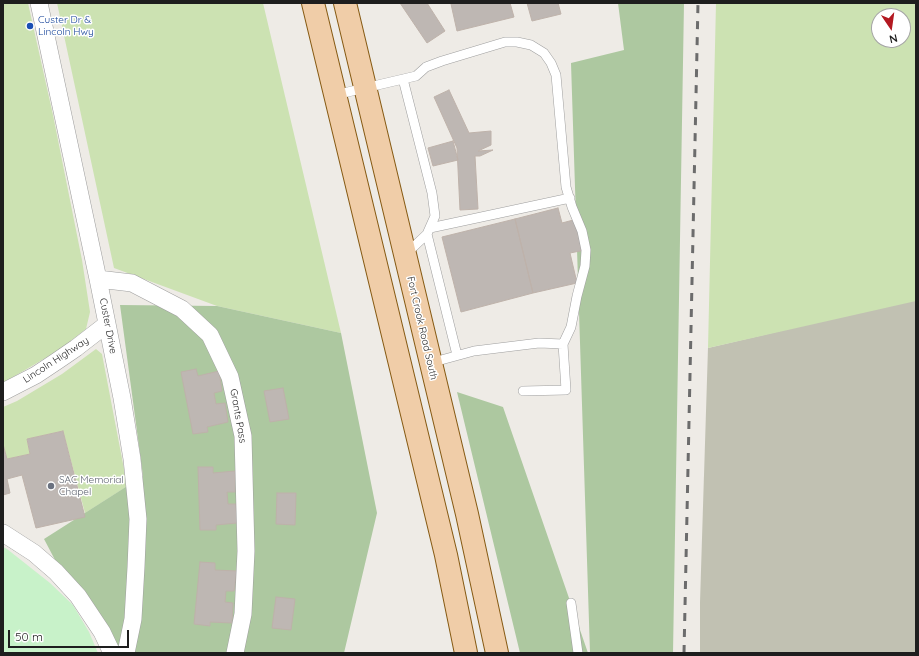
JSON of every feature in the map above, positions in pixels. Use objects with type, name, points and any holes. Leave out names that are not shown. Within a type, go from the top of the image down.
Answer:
[{"type":"main road","points":[[314,3],[446,555],[466,653]]},
{"type":"main road","name":"Fort Crook Road South","points":[[345,3],[467,514],[497,653]]},
{"type":"street","name":"Custer Drive","points":[[39,3],[98,279],[122,398],[132,459],[138,518],[133,619],[126,653]]},
{"type":"street","name":"Grants Pass","points":[[98,279],[132,283],[182,309],[210,335],[230,376],[243,436],[246,551],[243,614],[235,653]]},
{"type":"street","name":"Lincoln Highway","points":[[3,392],[47,368],[107,324]]},
{"type":"street","points":[[3,534],[34,552],[56,572],[78,596],[102,632],[112,653]]},
{"type":"lane","points":[[335,95],[416,76],[426,67],[505,42],[517,42],[531,45],[544,53],[551,62],[556,75],[566,187],[582,231],[586,250],[585,266],[571,327],[563,344],[566,390],[523,391]]},
{"type":"lane","points":[[403,79],[432,193],[435,216],[428,231],[405,255]]},
{"type":"lane","points":[[428,231],[570,198]]},
{"type":"lane","points":[[428,231],[457,355]]},
{"type":"lane","points":[[430,363],[474,351],[539,343],[563,344]]},
{"type":"lane","points":[[571,603],[578,653]]},
{"type":"shaded area","points":[[916,299],[916,653],[700,653],[700,602],[708,348]]},
{"type":"green space","points":[[3,3],[28,3],[53,115],[82,260],[90,312],[86,329],[59,350],[3,383]]},
{"type":"green space","points":[[57,3],[263,3],[341,333],[217,306],[114,268]]},
{"type":"green space","points":[[618,3],[684,3],[673,653],[590,653],[571,63],[624,50]]},
{"type":"green space","points":[[716,3],[916,3],[916,301],[708,348]]},
{"type":"green space","points":[[120,305],[217,306],[341,333],[377,513],[344,653],[104,653],[44,539],[143,476]]},
{"type":"green space","points":[[96,349],[102,354],[124,469],[126,487],[85,513],[63,431],[27,439],[30,454],[7,459],[3,444],[3,407],[17,401],[62,374]]},
{"type":"green space","points":[[457,392],[503,407],[588,653],[520,653]]},
{"type":"green space","points":[[3,547],[50,583],[73,605],[89,632],[98,653],[3,653]]},
{"type":"building","points":[[400,3],[427,3],[445,31],[427,43]]},
{"type":"building","points":[[510,3],[514,17],[457,31],[451,4]]},
{"type":"building","points":[[527,3],[558,3],[561,14],[532,21]]},
{"type":"building","points":[[449,90],[469,133],[491,131],[491,145],[478,151],[493,150],[480,156],[475,156],[478,209],[460,210],[457,148],[434,97]]},
{"type":"building","points":[[453,141],[458,160],[433,166],[428,148]]},
{"type":"building","points":[[558,208],[562,223],[577,219],[585,250],[570,253],[577,283],[533,293],[515,219]]},
{"type":"building","points":[[515,219],[533,293],[461,312],[442,237]]},
{"type":"building","points":[[196,369],[198,376],[219,371],[222,391],[214,393],[216,404],[225,403],[228,422],[207,427],[208,432],[193,434],[181,372]]},
{"type":"building","points":[[283,388],[289,419],[270,422],[264,391]]},
{"type":"building","name":"SAC Memorial Chapel","points":[[63,431],[85,517],[36,528],[22,475],[7,479],[10,493],[3,495],[3,444],[7,459],[30,454],[27,439]]},
{"type":"building","points":[[198,467],[213,467],[213,473],[235,471],[235,492],[227,492],[228,504],[236,504],[237,523],[216,525],[216,530],[200,530]]},
{"type":"building","points":[[277,493],[296,493],[295,525],[276,524]]},
{"type":"building","points":[[200,562],[215,563],[215,570],[237,571],[234,591],[226,591],[225,602],[233,603],[232,623],[210,622],[210,626],[194,624]]},
{"type":"building","points":[[276,597],[295,599],[291,630],[272,628]]},
{"type":"railway","points":[[684,653],[698,3]]},
{"type":"place","name":"Custer Dr & Lincoln Hwy","points":[[30,26]]},
{"type":"place","name":"SAC Memorial Chapel","points":[[51,486]]}]
